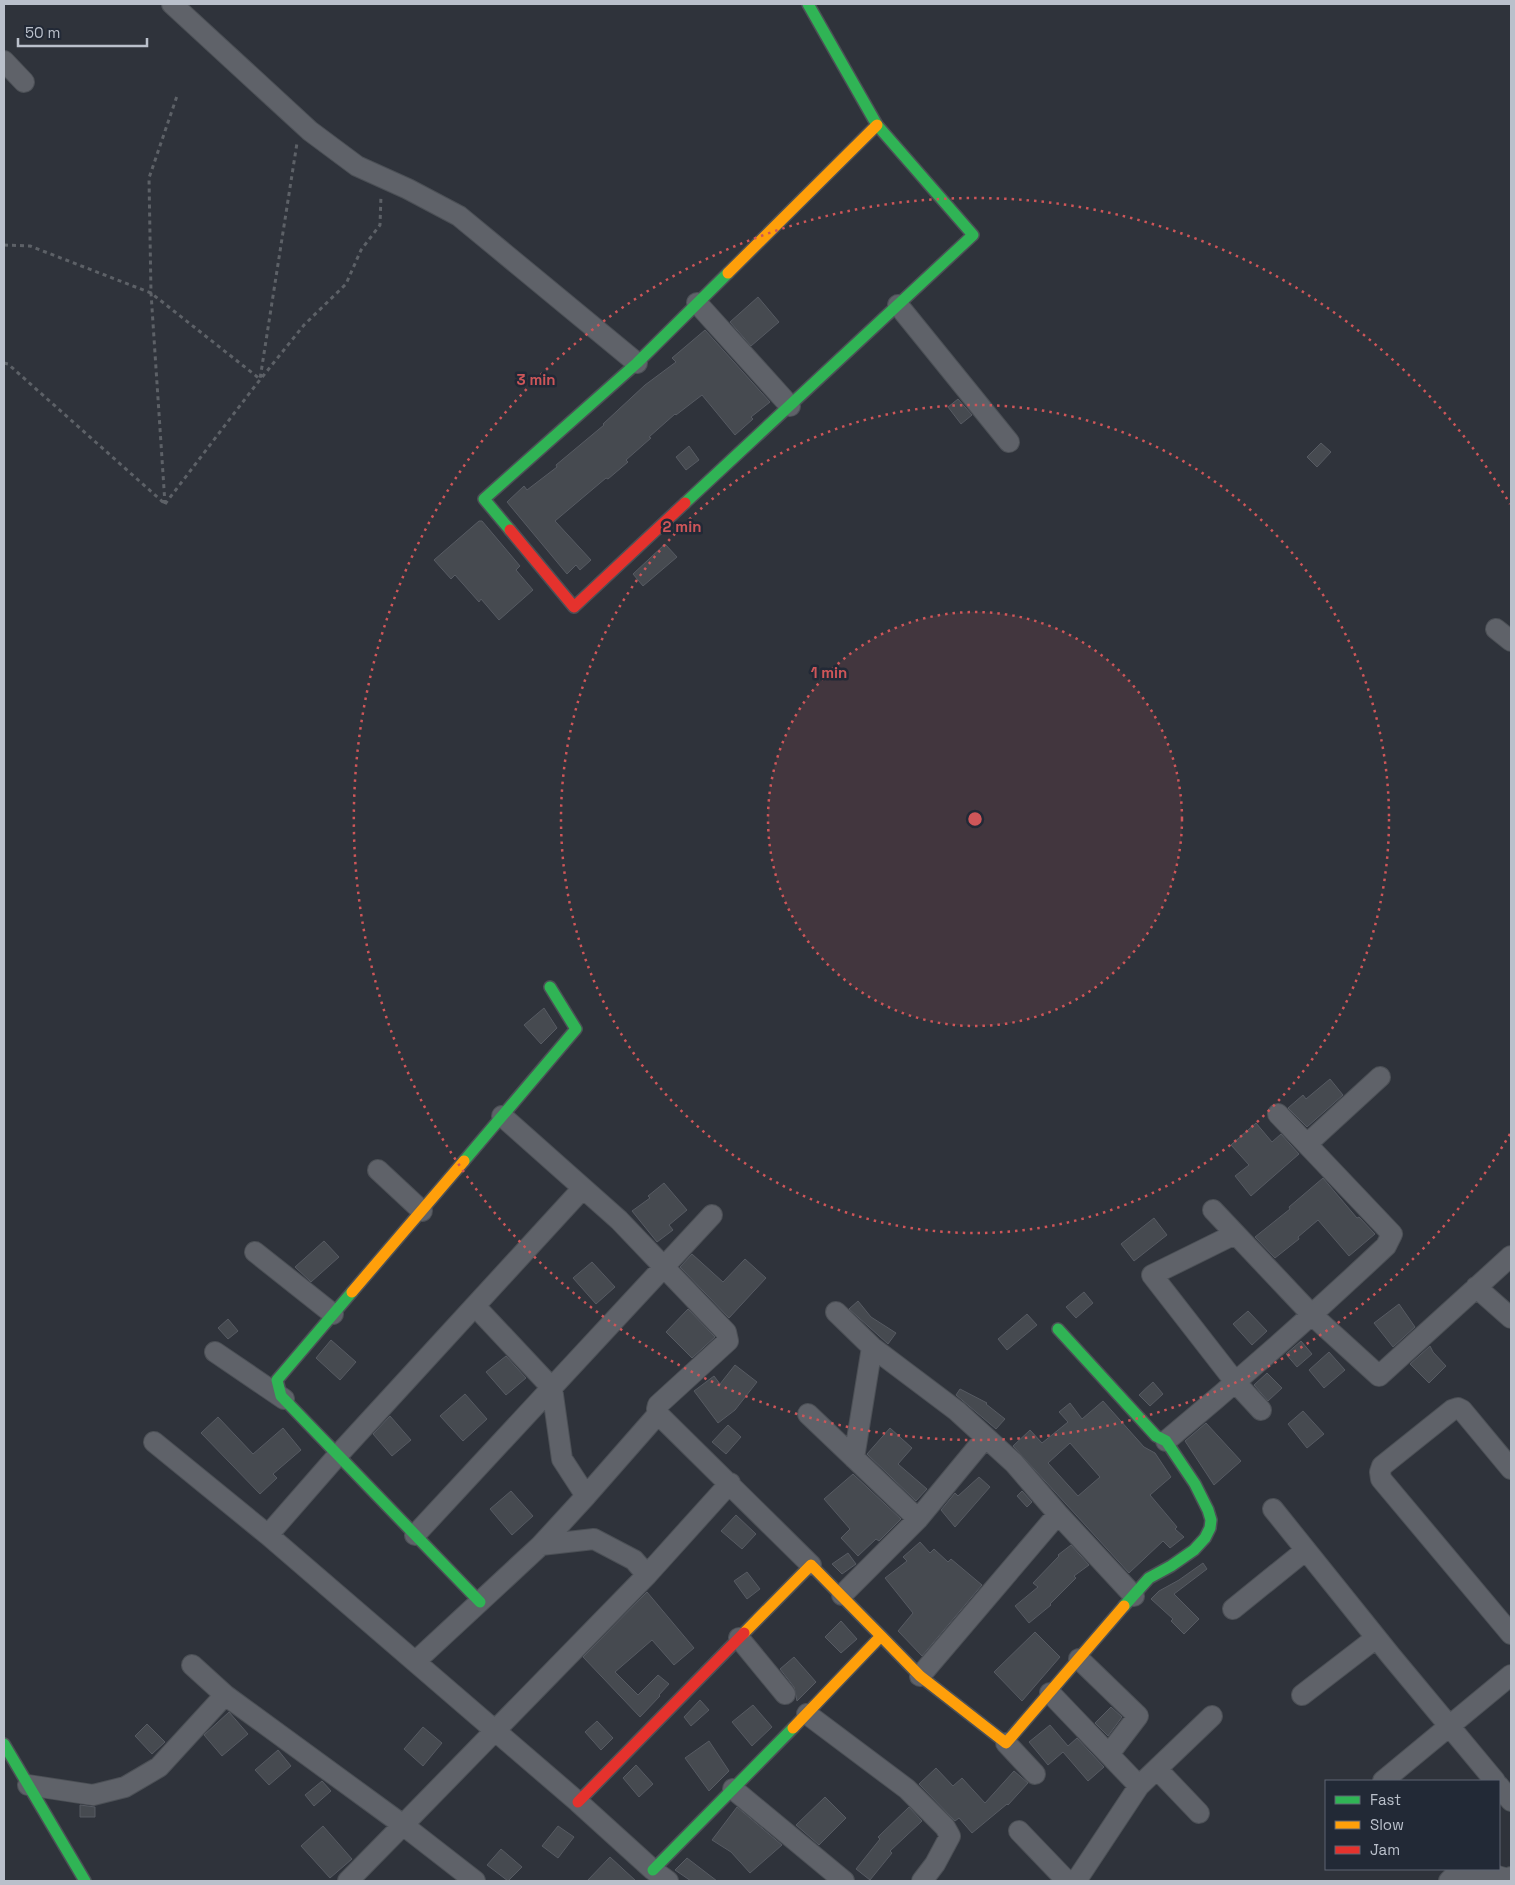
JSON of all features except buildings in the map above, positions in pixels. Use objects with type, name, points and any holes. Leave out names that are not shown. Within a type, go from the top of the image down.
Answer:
[{"type":"street","points":[[172,4],[300,122],[357,166],[459,216],[637,363]]},
{"type":"street","points":[[808,4],[877,124],[973,235],[574,607],[484,499],[637,363],[877,124]]},
{"type":"street","points":[[4,61],[24,82]]},
{"type":"street","points":[[697,303],[790,406]]},
{"type":"street","points":[[898,305],[1009,442]]},
{"type":"street","points":[[480,1602],[281,1396],[277,1380],[576,1029],[550,986]]},
{"type":"street","points":[[1307,1144],[1380,1077]]},
{"type":"street","points":[[1166,1441],[1312,1316],[1386,1246],[1392,1234],[1278,1114]]},
{"type":"street","points":[[502,1116],[619,1220],[726,1332],[728,1341],[658,1405],[658,1414],[730,1483],[920,1676],[1006,1743],[1035,1774]]},
{"type":"street","points":[[378,1170],[422,1211]]},
{"type":"street","points":[[268,1535],[338,1455],[584,1188]]},
{"type":"street","points":[[1212,1210],[1312,1316],[1379,1376],[1511,1256]]},
{"type":"street","points":[[415,1535],[712,1215]]},
{"type":"street","points":[[1235,1234],[1152,1275],[1236,1383],[1261,1410]]},
{"type":"street","points":[[255,1252],[332,1314]]},
{"type":"street","points":[[1476,1287],[1511,1318]]},
{"type":"street","points":[[476,1306],[552,1388],[562,1459],[586,1496]]},
{"type":"street","points":[[836,1312],[872,1347],[957,1411],[1014,1463],[1134,1596]]},
{"type":"street","points":[[1006,1743],[1149,1578],[1167,1570],[1199,1545],[1211,1528],[1211,1518],[1205,1501],[1166,1441],[1156,1436],[1058,1330]]},
{"type":"street","points":[[854,1458],[872,1347]]},
{"type":"street","points":[[215,1352],[284,1399]]},
{"type":"street","points":[[1511,1469],[1462,1410],[1458,1408],[1452,1410],[1382,1466],[1380,1472],[1381,1479],[1511,1634]]},
{"type":"street","points":[[416,1661],[541,1545],[658,1414]]},
{"type":"street","points":[[808,1414],[918,1519]]},
{"type":"street","points":[[842,1595],[918,1519],[985,1438]]},
{"type":"street","points":[[154,1442],[268,1535],[416,1661],[660,1875],[733,1790],[880,1636]]},
{"type":"street","points":[[348,1881],[647,1575],[730,1483]]},
{"type":"street","points":[[1273,1509],[1376,1638],[1494,1780]]},
{"type":"street","points":[[920,1676],[1058,1514]]},
{"type":"street","points":[[541,1545],[594,1539],[634,1560],[647,1575]]},
{"type":"street","points":[[1232,1609],[1306,1550]]},
{"type":"street","points":[[578,1802],[811,1565]]},
{"type":"street","points":[[739,1638],[785,1694]]},
{"type":"street","points":[[1302,1695],[1376,1638]]},
{"type":"street","points":[[1079,1659],[1138,1716],[1109,1754]]},
{"type":"street","points":[[192,1665],[225,1695],[403,1825],[475,1881]]},
{"type":"street","points":[[1384,1780],[1511,1675]]},
{"type":"street","points":[[1050,1693],[1139,1786]]},
{"type":"street","points":[[28,1785],[93,1795],[125,1787],[159,1767],[225,1695]]},
{"type":"street","points":[[807,1714],[906,1789],[945,1827],[950,1836],[935,1864],[922,1881]]},
{"type":"street","points":[[1076,1881],[1139,1786],[1212,1716]]},
{"type":"street","points":[[4,1744],[85,1881]]},
{"type":"street","points":[[1157,1768],[1199,1813]]},
{"type":"street","points":[[1500,1787],[1511,1801]]},
{"type":"street","points":[[733,1790],[844,1881]]},
{"type":"street","points":[[1019,1831],[1067,1881]]},
{"type":"street","points":[[1449,1881],[1460,1870],[1476,1870],[1508,1878],[1511,1877]]},
{"type":"path","points":[[165,504],[151,293],[149,178],[177,96]]},
{"type":"path","points":[[260,379],[300,122]]},
{"type":"path","points":[[165,504],[260,379],[304,325],[346,284],[361,250],[380,226],[382,177]]},
{"type":"path","points":[[4,245],[30,246],[151,293],[260,379]]},
{"type":"path","points":[[4,363],[8,364],[165,504]]},
{"type":"traffic: fast","points":[[685,503],[973,235],[877,125],[808,4]]},
{"type":"traffic: fast","points":[[510,530],[484,499],[637,363],[728,273]]},
{"type":"traffic: fast","points":[[464,1161],[576,1029],[550,987]]},
{"type":"traffic: fast","points":[[352,1292],[277,1380],[281,1396],[480,1602]]},
{"type":"traffic: fast","points":[[1058,1329],[1156,1436],[1166,1441],[1195,1484],[1211,1520],[1210,1528],[1205,1538],[1194,1550],[1149,1578],[1124,1606]]},
{"type":"traffic: fast","points":[[653,1870],[793,1728]]},
{"type":"traffic: fast","points":[[4,1744],[85,1881]]},
{"type":"traffic: slow","points":[[728,273],[877,125]]},
{"type":"traffic: slow","points":[[352,1292],[464,1161]]},
{"type":"traffic: slow","points":[[744,1633],[811,1565],[881,1636],[793,1728]]},
{"type":"traffic: slow","points":[[881,1636],[920,1676],[1006,1743],[1124,1606]]},
{"type":"traffic: jam","points":[[510,530],[574,607],[685,503]]},
{"type":"traffic: jam","points":[[578,1802],[744,1633]]}]
